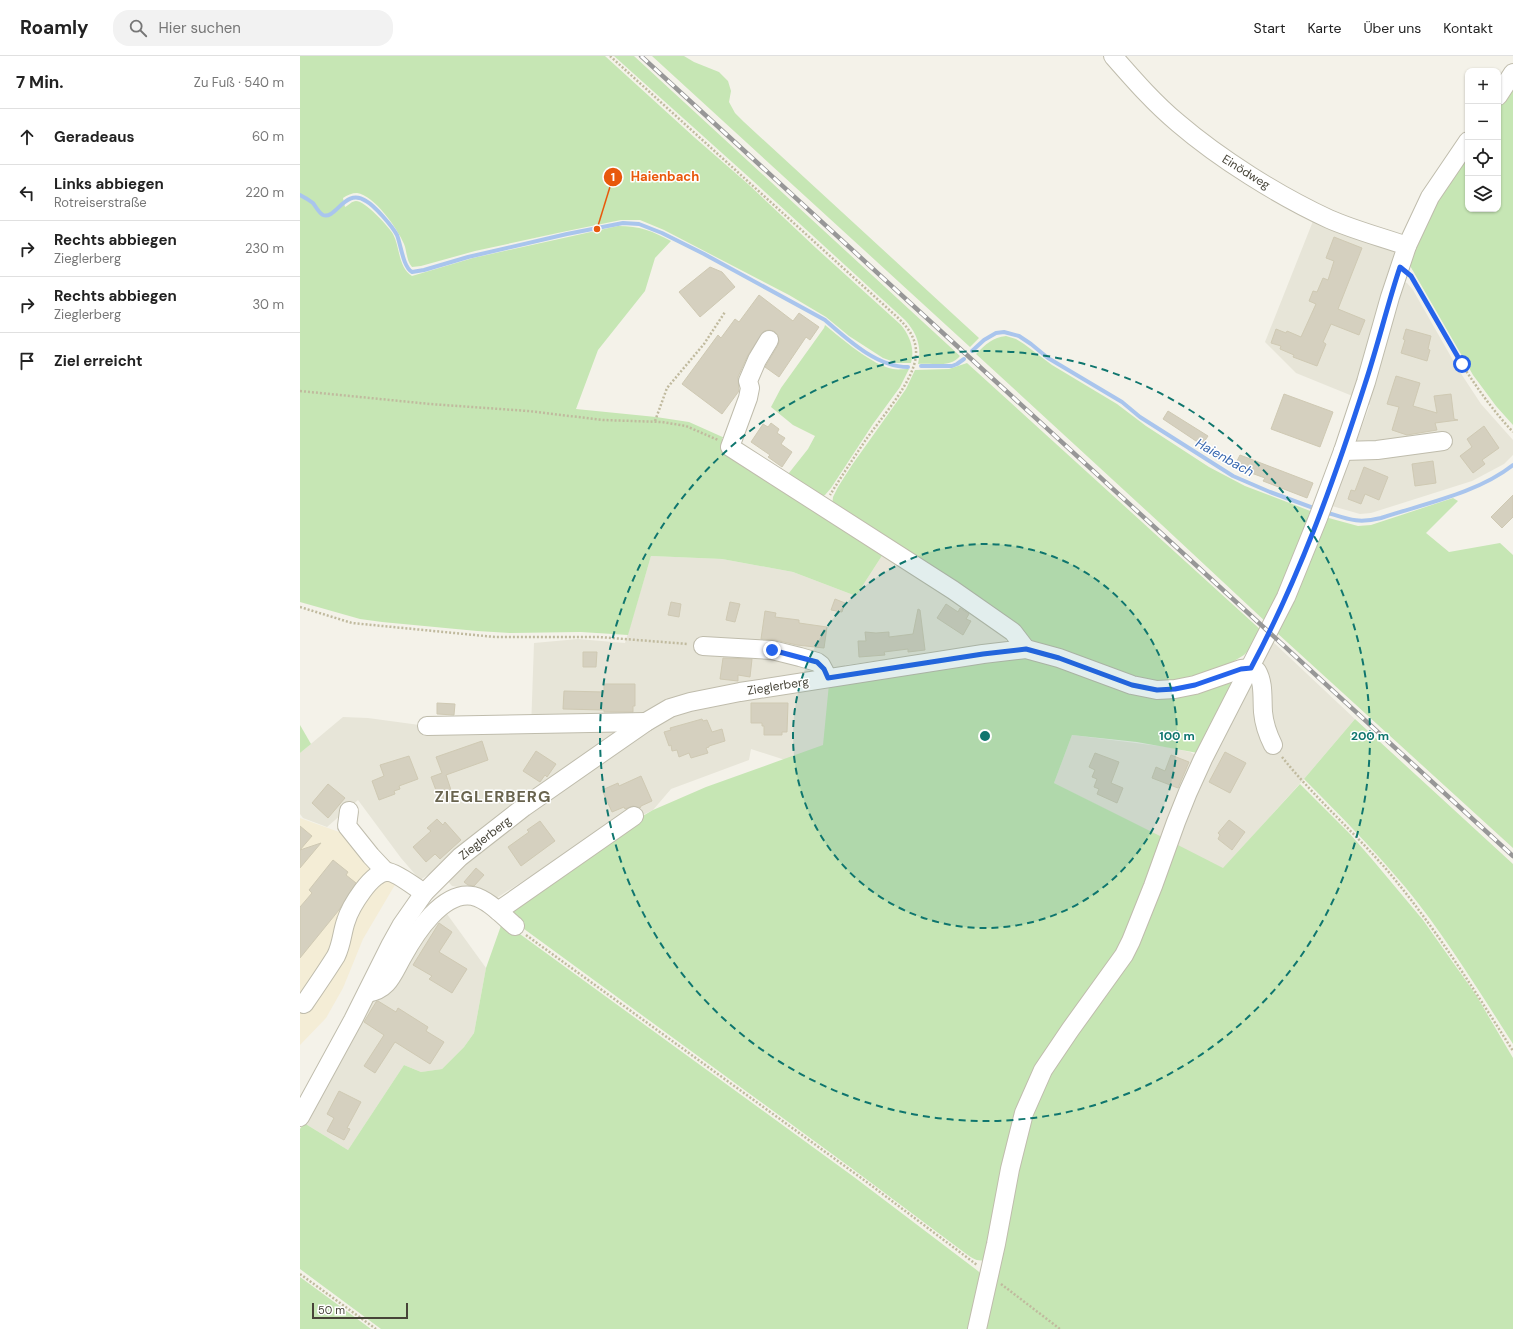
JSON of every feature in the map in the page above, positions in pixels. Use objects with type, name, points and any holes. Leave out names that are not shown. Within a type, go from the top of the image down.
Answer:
[{"type":"street","name":"Einödweg","points":[[1113,56],[1136,82],[1179,124],[1228,160],[1273,189],[1330,219],[1407,246]]},
{"type":"street","points":[[1501,91],[1513,73]]},
{"type":"street","points":[[977,1329],[1010,1169],[1024,1113],[1043,1070],[1124,955],[1131,941],[1170,838],[1203,759],[1251,668],[1286,597],[1343,451],[1366,382],[1407,246],[1430,198],[1465,146]]},
{"type":"street","points":[[769,340],[756,360],[748,381],[750,388],[748,398],[730,447],[941,582],[1013,632],[1026,649]]},
{"type":"street","points":[[1343,451],[1377,450],[1444,441]]},
{"type":"street","name":"Zieglerberg","points":[[703,646],[772,650],[800,657],[817,662],[821,665],[828,678]]},
{"type":"street","name":"Zieglerberg","points":[[300,1117],[367,993],[391,944],[401,926],[424,893],[444,872],[485,837],[524,807],[646,722],[670,708],[690,702],[740,692],[997,652],[1026,649],[1053,656],[1132,685],[1157,690],[1175,689],[1195,685],[1241,669],[1251,668]]},
{"type":"street","points":[[1251,668],[1258,671],[1260,675],[1262,682],[1264,717],[1273,745]]},
{"type":"street","points":[[427,726],[646,722]]},
{"type":"street","points":[[349,811],[348,826],[371,856],[386,872]]},
{"type":"street","points":[[498,911],[634,816]]},
{"type":"street","points":[[304,1004],[336,955],[342,940],[345,922],[360,894],[370,881],[380,873],[393,873],[424,893]]},
{"type":"street","points":[[367,993],[376,992],[383,988],[394,974],[406,950],[421,929],[440,908],[452,899],[462,896],[474,896],[498,911],[515,926]]},
{"type":"path","points":[[610,56],[896,316],[912,336],[916,356],[912,370],[902,390],[864,442],[823,506]]},
{"type":"path","points":[[1400,267],[1411,276],[1484,398],[1513,432]]},
{"type":"path","points":[[655,421],[667,388],[704,344],[725,312]]},
{"type":"path","points":[[300,391],[430,404],[528,411],[603,420],[655,421],[678,424],[692,428],[719,440],[730,447]]},
{"type":"path","points":[[300,607],[352,623],[495,637],[599,637],[703,646]]},
{"type":"path","points":[[1273,745],[1294,772],[1364,844],[1408,897],[1463,971],[1513,1051]]},
{"type":"path","points":[[515,926],[870,1184],[1060,1329]]},
{"type":"path","points":[[300,1274],[376,1329]]},
{"type":"shaded area","points":[[1315,216],[1394,249],[1394,259],[1387,276],[1407,283],[1413,290],[1458,369],[1481,404],[1513,440],[1513,455],[1504,464],[1472,481],[1371,513],[1360,514],[1332,506],[1370,405],[1350,395],[1296,373],[1265,342]]},
{"type":"shaded area","points":[[885,551],[1008,634],[1007,640],[1003,644],[845,665],[846,696],[838,777],[751,749],[749,760],[671,789],[653,810],[565,854],[495,899],[482,891],[452,886],[437,869],[420,880],[401,858],[358,800],[327,827],[303,818],[300,814],[300,753],[343,717],[368,718],[449,729],[531,729],[534,643],[578,639],[625,643],[651,556],[722,559],[793,572],[856,596]]},
{"type":"shaded area","points":[[1272,641],[1355,719],[1304,779],[1223,869],[1054,783],[1072,735],[1167,747],[1190,752],[1209,762]]},
{"type":"shaded area","points":[[300,818],[353,837],[381,853],[399,870],[396,883],[363,939],[343,988],[326,1018],[300,1045]]},
{"type":"shaded area","points":[[439,903],[486,968],[474,1033],[464,1047],[442,1069],[421,1072],[404,1065],[348,1150],[304,1123],[386,970]]},
{"type":"green space","points":[[300,56],[605,56],[748,184],[901,325],[911,343],[911,363],[897,363],[883,358],[849,336],[826,317],[789,295],[664,230],[640,220],[621,220],[567,231],[475,251],[421,266],[412,267],[397,230],[378,206],[364,195],[357,193],[350,194],[343,198],[345,207],[355,201],[360,202],[376,214],[386,225],[393,234],[404,267],[412,276],[473,258],[618,226],[646,230],[671,241],[655,258],[645,291],[598,350],[576,409],[689,422],[727,439],[722,438],[724,447],[885,551],[856,596],[793,572],[722,559],[651,556],[628,635],[581,632],[510,633],[382,622],[360,619],[300,602]]},
{"type":"green space","points":[[614,56],[634,56],[960,356],[956,360],[946,364],[918,364],[918,340],[913,330],[905,320]]},
{"type":"green space","points":[[652,56],[684,56],[694,62],[719,72],[728,81],[731,91],[729,102],[735,113],[979,338],[970,347]]},
{"type":"green space","points":[[1513,87],[1513,425],[1496,406],[1473,375],[1409,264],[1419,231],[1465,156],[1465,212],[1501,212],[1501,103]]},
{"type":"green space","points":[[825,325],[858,351],[885,367],[893,369],[909,369],[900,387],[873,424],[831,488],[821,497],[785,478],[808,449],[815,436],[793,425],[771,407],[781,388]]},
{"type":"green space","points":[[1006,336],[1016,339],[1052,365],[1117,404],[1146,426],[1209,467],[1245,486],[1313,512],[1267,623],[976,354],[993,340]]},
{"type":"green space","points":[[967,363],[1263,632],[1244,655],[1221,669],[1160,685],[1042,646],[1026,637],[832,507],[833,497],[838,487],[906,389],[915,370],[949,369]]},
{"type":"green space","points":[[1453,498],[1458,501],[1426,533],[1449,552],[1500,543],[1513,555],[1513,848],[1276,632],[1325,517],[1358,526],[1371,525]]},
{"type":"green space","points":[[1029,657],[1123,688],[1230,681],[1232,683],[1198,753],[1137,742],[1072,735],[1054,783],[1164,838],[1125,941],[1048,1052],[985,1260],[977,1260],[965,1253],[512,920],[512,907],[624,827],[653,810],[706,787],[823,745],[829,684]]},
{"type":"green space","points":[[1355,719],[1513,864],[1513,1044],[1462,964],[1421,907],[1369,846],[1304,779]]},
{"type":"green space","points":[[300,725],[311,744],[300,753]]},
{"type":"green space","points":[[1300,784],[1350,834],[1423,920],[1476,995],[1513,1058],[1513,1329],[982,1329],[1031,1107],[1073,1034],[1174,843],[1223,868]]},
{"type":"green space","points":[[503,920],[513,929],[854,1177],[978,1271],[982,1275],[973,1329],[381,1329],[300,1269],[300,1129],[304,1123],[348,1150],[404,1065],[421,1072],[442,1069],[464,1047],[474,1033],[486,968]]},
{"type":"green space","points":[[300,1277],[371,1329],[300,1329]]},
{"type":"building","points":[[1334,237],[1362,248],[1338,309],[1365,320],[1359,335],[1331,324],[1323,342],[1326,344],[1317,366],[1293,357],[1294,355],[1280,349],[1281,346],[1271,343],[1276,329],[1286,333],[1287,331],[1301,337],[1316,304],[1309,301],[1313,291],[1317,292],[1323,278],[1328,280],[1334,261],[1326,258]]},
{"type":"building","points":[[710,267],[722,272],[735,287],[700,317],[679,292]]},
{"type":"building","points":[[759,295],[793,321],[799,313],[819,327],[810,340],[806,337],[779,377],[765,367],[778,345],[778,335],[774,331],[764,331],[748,355],[738,377],[739,391],[722,414],[682,384],[718,335],[721,338],[735,319],[739,322]]},
{"type":"building","points":[[1406,329],[1431,336],[1428,349],[1430,350],[1427,361],[1401,353],[1405,340],[1403,339]]},
{"type":"building","points":[[1396,376],[1420,383],[1413,406],[1437,413],[1434,396],[1451,394],[1454,419],[1458,420],[1435,423],[1437,430],[1407,435],[1392,430],[1399,407],[1387,404]]},
{"type":"building","points":[[1284,394],[1333,412],[1320,447],[1271,429]]},
{"type":"building","points":[[1168,411],[1208,436],[1202,445],[1163,419]]},
{"type":"building","points":[[771,423],[779,429],[777,433],[785,438],[781,444],[792,452],[782,467],[768,457],[770,455],[751,442],[763,424],[768,427]]},
{"type":"building","points":[[1484,426],[1499,448],[1482,460],[1485,464],[1473,473],[1460,456],[1472,447],[1467,439]]},
{"type":"building","points":[[1240,455],[1313,483],[1307,498],[1263,481],[1265,478],[1243,470],[1243,468],[1235,465]]},
{"type":"building","points":[[1433,461],[1436,483],[1415,486],[1412,464]]},
{"type":"building","points":[[1364,467],[1388,477],[1379,500],[1365,494],[1361,504],[1348,499],[1351,490],[1355,491]]},
{"type":"building","points":[[1513,495],[1513,517],[1502,528],[1491,517]]},
{"type":"building","points":[[835,599],[845,603],[842,612],[831,610]]},
{"type":"building","points":[[671,602],[681,604],[679,617],[668,615]]},
{"type":"building","points":[[730,602],[740,604],[735,622],[726,620]]},
{"type":"building","points":[[946,604],[958,612],[960,608],[969,614],[966,619],[971,621],[963,635],[937,618]]},
{"type":"building","points":[[918,609],[920,610],[925,650],[908,652],[908,649],[884,652],[885,655],[859,657],[858,641],[866,641],[865,632],[889,632],[889,637],[913,634]]},
{"type":"building","points":[[765,611],[776,613],[775,617],[799,620],[799,623],[827,627],[824,648],[761,639]]},
{"type":"building","points":[[583,652],[597,652],[596,667],[583,667]]},
{"type":"building","points":[[723,658],[752,659],[750,677],[738,675],[738,681],[720,679]]},
{"type":"building","points":[[604,684],[635,684],[635,706],[633,706],[633,712],[604,712],[604,710],[563,709],[564,691],[604,692]]},
{"type":"building","points":[[437,703],[455,704],[454,715],[437,714]]},
{"type":"building","points":[[751,703],[788,703],[787,732],[782,732],[782,735],[764,735],[764,726],[762,726],[762,723],[751,723]]},
{"type":"building","points":[[702,719],[703,721],[707,720],[712,732],[722,729],[725,741],[706,748],[708,753],[691,758],[689,753],[679,757],[677,750],[672,751],[671,745],[669,746],[664,732],[671,730],[670,728]]},
{"type":"building","points":[[482,741],[488,760],[446,775],[452,797],[440,801],[431,777],[442,773],[436,757]]},
{"type":"building","points":[[536,751],[556,764],[547,777],[545,775],[540,782],[523,771]]},
{"type":"building","points":[[1225,752],[1246,763],[1230,793],[1209,782]]},
{"type":"building","points":[[1095,753],[1119,762],[1111,783],[1123,788],[1117,803],[1097,794],[1099,789],[1094,787],[1097,779],[1092,777],[1095,770],[1089,767]]},
{"type":"building","points":[[1171,755],[1189,762],[1178,788],[1152,778],[1156,767],[1165,771]]},
{"type":"building","points":[[409,756],[418,779],[399,786],[400,789],[394,791],[395,794],[379,800],[372,781],[384,776],[380,765]]},
{"type":"building","points":[[641,776],[652,801],[641,806],[640,808],[633,806],[625,809],[624,807],[612,812],[602,790],[618,783],[619,786]]},
{"type":"building","points":[[328,784],[345,798],[328,818],[312,803]]},
{"type":"building","points":[[437,819],[443,825],[445,822],[461,840],[440,859],[435,854],[426,862],[413,847],[431,831],[427,828]]},
{"type":"building","points":[[1229,820],[1245,832],[1232,850],[1218,839],[1220,835],[1218,833]]},
{"type":"building","points":[[540,821],[555,841],[521,866],[508,847],[529,832],[527,830]]},
{"type":"building","points":[[300,826],[312,836],[300,850]]},
{"type":"building","points":[[321,843],[300,868],[300,850]]},
{"type":"building","points":[[333,860],[348,872],[346,875],[356,883],[339,910],[300,958],[300,907],[312,893],[309,890]]},
{"type":"building","points":[[476,868],[484,875],[474,886],[468,885],[464,882]]},
{"type":"building","points":[[439,923],[452,932],[439,952],[467,969],[452,993],[429,979],[432,976],[413,965]]},
{"type":"building","points":[[378,1001],[396,1012],[398,1008],[428,1027],[426,1031],[444,1042],[430,1064],[395,1042],[375,1073],[364,1066],[384,1035],[364,1022]]},
{"type":"building","points":[[339,1091],[361,1102],[347,1128],[350,1129],[344,1140],[327,1131],[334,1118],[327,1114]]},
{"type":"waterway","name":"Haienbach","points":[[300,195],[313,203],[323,215],[332,213],[352,198],[359,198],[366,201],[383,216],[397,235],[406,266],[412,272],[468,257],[567,234],[623,223],[639,224],[662,233],[704,254],[825,320],[853,344],[874,357],[896,366],[908,367]]},
{"type":"waterway","name":"Haienbach","points":[[972,351],[984,340],[996,333],[1004,332],[1019,336],[1048,358],[1122,402],[1140,417],[1233,476],[1316,509]]},
{"type":"waterway","name":"Haienbach","points":[[921,366],[952,366],[964,359]]},
{"type":"waterway","name":"Haienbach","points":[[1325,512],[1346,519],[1359,521],[1373,520],[1450,497],[1484,483],[1513,465]]},
{"type":"railway","points":[[641,56],[1513,856]]},
{"type":"place","name":"Haienbach","points":[[597,229]]},
{"type":"district","name":"ZIEGLERBERG","points":[[493,796]]},
{"type":"route","points":[[772,650],[817,662],[824,669],[828,678],[983,654],[1026,649],[1042,652],[1132,685],[1157,690],[1175,689],[1195,685],[1241,669],[1251,668],[1286,597],[1343,451],[1366,382],[1400,267],[1411,276],[1462,364]]}]
